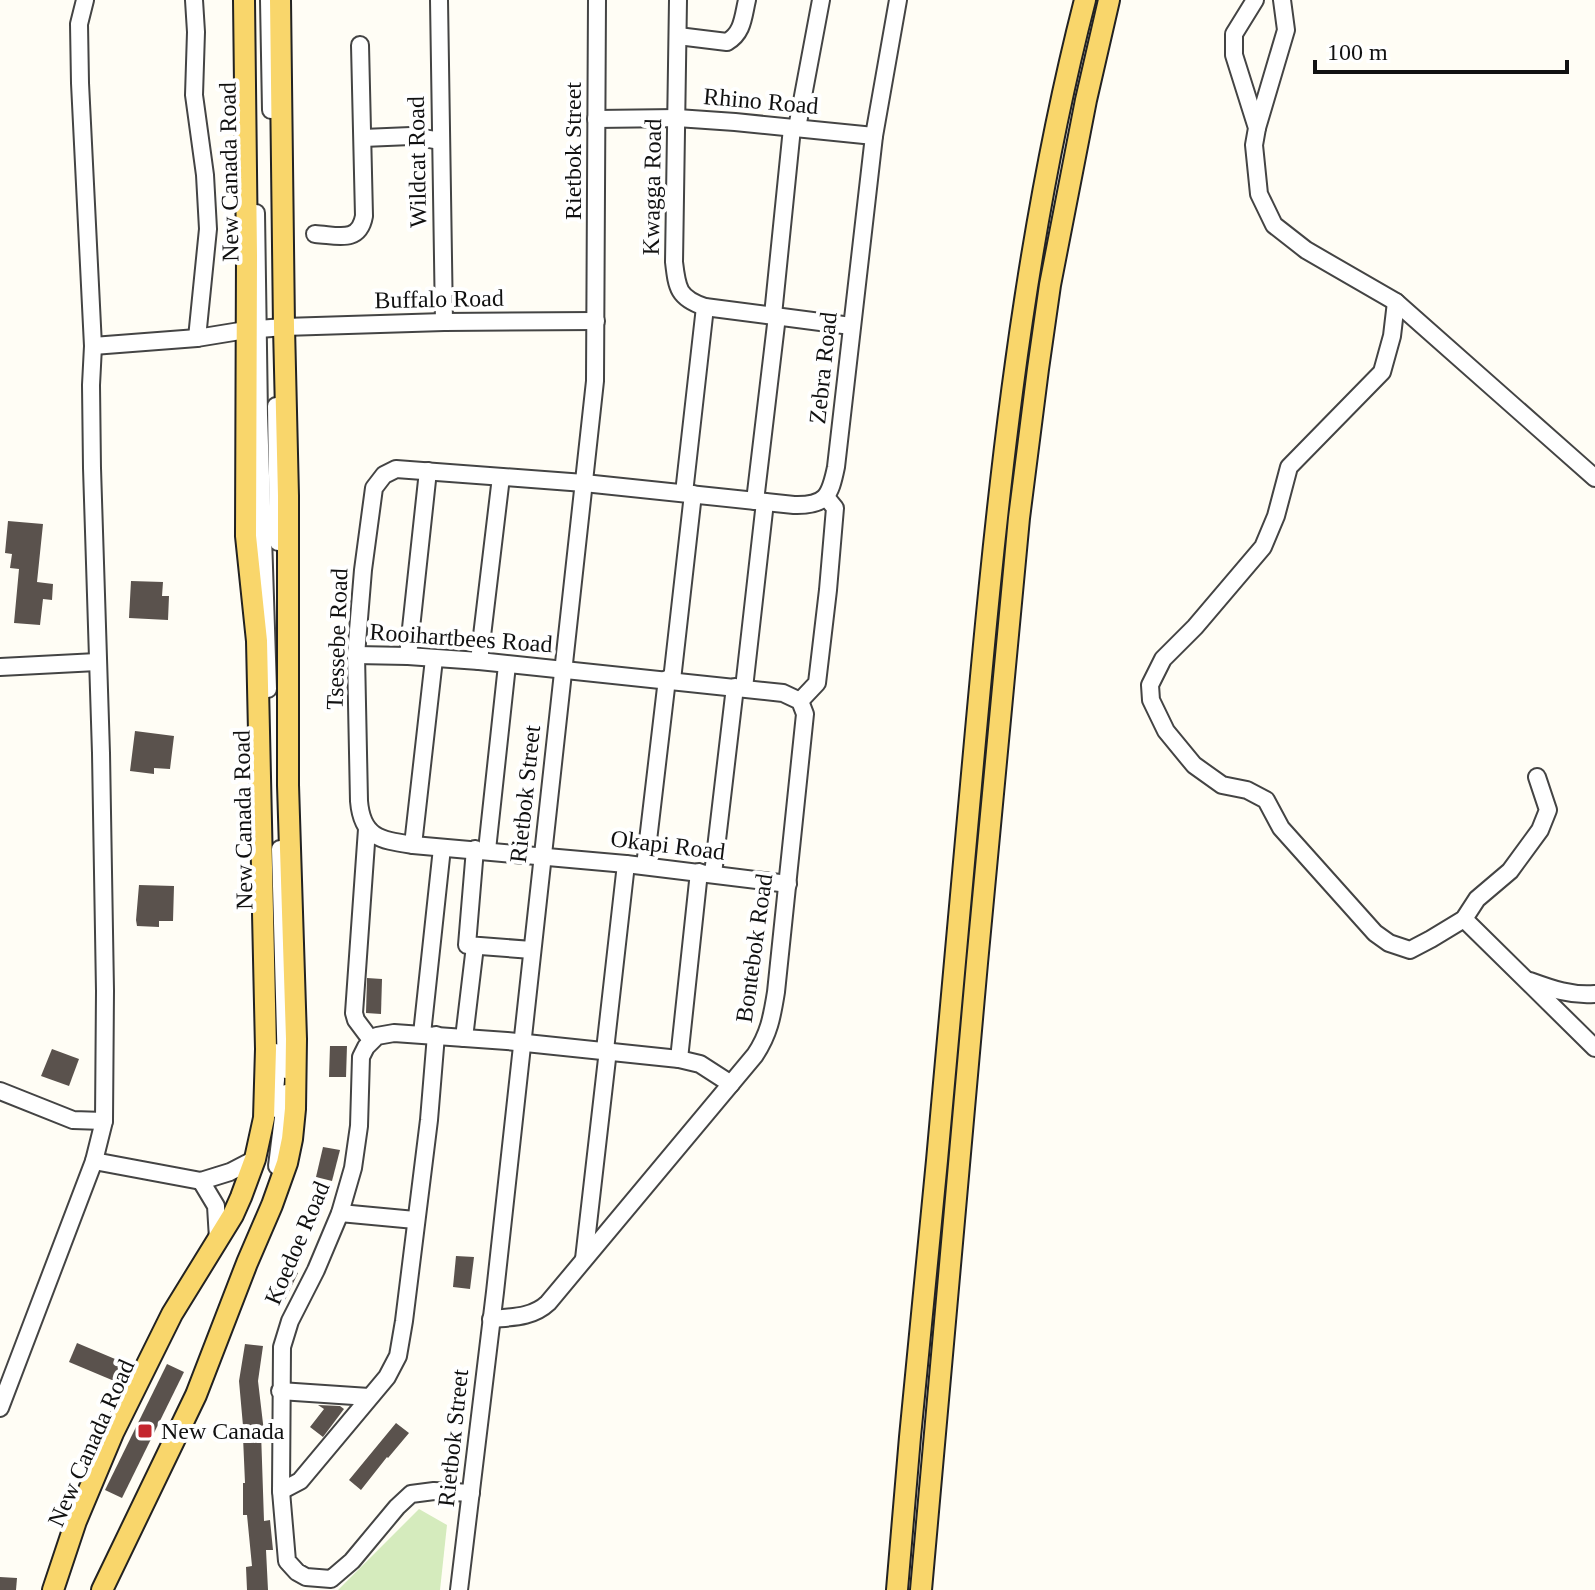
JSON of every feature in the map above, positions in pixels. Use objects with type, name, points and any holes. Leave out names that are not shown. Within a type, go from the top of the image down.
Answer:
[{"type":"main road","name":"New Canada Road","points":[[53,1590],[76,1521],[113,1433],[172,1314],[233,1215],[255,1159],[264,1118],[266,1049],[257,641],[246,536],[246,375],[251,330],[244,0]]},
{"type":"main road","name":"New Canada Road","points":[[102,1590],[196,1395],[272,1205],[292,1139],[296,1039],[288,785],[288,496],[279,328],[280,0]]},
{"type":"main road","points":[[897,1590],[999,489],[1032,254],[1085,0]]},
{"type":"main road","points":[[921,1590],[1021,502],[1050,285],[1109,0]]},
{"type":"street","points":[[0,1408],[94,1161],[104,1121],[105,976],[91,398],[93,346],[79,24],[85,0]]},
{"type":"street","points":[[194,0],[194,95],[205,175],[208,229],[197,338]]},
{"type":"street","name":"New Canada Road","points":[[59,1590],[82,1516],[100,1475],[178,1316],[227,1236],[258,1174],[273,1115],[276,1080],[268,823],[268,651],[251,330],[257,241],[252,0]]},
{"type":"street","name":"New Canada Road","points":[[91,1590],[208,1343],[268,1197],[279,1159],[286,1097],[279,814],[279,328],[269,0]]},
{"type":"street","name":"Wildcat Road","points":[[439,0],[444,322]]},
{"type":"street","name":"Rietbok Street","points":[[459,1590],[595,381],[597,0]]},
{"type":"street","name":"Kwagga Road","points":[[678,0],[674,262],[681,293],[688,300],[705,307]]},
{"type":"street","points":[[678,36],[727,42],[740,30],[747,0]]},
{"type":"street","points":[[679,1059],[706,873],[739,687],[760,501],[794,128],[821,0]]},
{"type":"street","name":"Zebra Road","points":[[826,497],[836,467],[874,136],[898,0]]},
{"type":"street","points":[[1255,0],[1234,34],[1234,55],[1257,128]]},
{"type":"street","points":[[1282,0],[1286,30],[1254,145],[1259,194],[1274,225],[1306,250],[1396,302],[1595,478]]},
{"type":"street","points":[[315,234],[352,236],[360,230],[364,216],[360,45]]},
{"type":"street","name":"Rhino Road","points":[[596,119],[677,118],[874,136]]},
{"type":"street","points":[[363,138],[411,136],[441,141]]},
{"type":"street","points":[[1396,302],[1392,336],[1382,372],[1289,467],[1276,516],[1263,547],[1195,627],[1163,659],[1150,685],[1151,700],[1166,731],[1194,765],[1222,785],[1247,790],[1266,800],[1281,828],[1375,933],[1389,943],[1410,950],[1464,919],[1477,899],[1510,871],[1540,830],[1548,810],[1537,777]]},
{"type":"street","points":[[645,866],[670,680],[705,307],[851,326]]},
{"type":"street","name":"Buffalo Road","points":[[93,346],[279,328],[596,321]]},
{"type":"street","name":"Tsessebe Road","points":[[371,1040],[354,1013],[367,829],[359,801],[356,655],[374,488],[384,475],[396,469],[584,483]]},
{"type":"street","points":[[408,656],[428,471]]},
{"type":"street","points":[[479,661],[501,477]]},
{"type":"street","points":[[563,669],[739,687],[783,693],[800,701],[817,683],[828,590],[835,508],[826,497],[812,504],[760,501],[584,483]]},
{"type":"street","name":"Rooihartbees Road","points":[[356,655],[408,656],[563,669]]},
{"type":"street","points":[[413,845],[434,659]]},
{"type":"street","points":[[0,667],[97,662]]},
{"type":"street","points":[[507,665],[467,945],[532,950]]},
{"type":"street","name":"Bontebok Road","points":[[491,1319],[538,1312],[555,1296],[755,1055],[769,1030],[804,743],[805,714],[800,701]]},
{"type":"street","points":[[367,829],[379,838],[413,845],[543,856]]},
{"type":"street","points":[[281,1491],[300,1481],[387,1377],[398,1356],[429,1120],[429,1035],[442,848]]},
{"type":"street","name":"Okapi Road","points":[[543,856],[788,884]]},
{"type":"street","points":[[584,1261],[626,864]]},
{"type":"street","points":[[1464,919],[1595,1048]]},
{"type":"street","points":[[464,1038],[475,946]]},
{"type":"street","points":[[1525,979],[1556,991],[1595,994]]},
{"type":"street","points":[[371,1040],[383,1034],[429,1035],[606,1050],[700,1064],[731,1084]]},
{"type":"street","name":"Koedoe Road","points":[[371,1040],[360,1065],[360,1107],[353,1168],[340,1213],[284,1338],[280,1362],[281,1491],[287,1561],[306,1577],[335,1577],[411,1494],[434,1491],[471,1493]]},
{"type":"street","points":[[0,1091],[73,1120],[104,1121]]},
{"type":"street","points":[[94,1161],[201,1181],[236,1170],[255,1159]]},
{"type":"street","points":[[201,1181],[216,1206],[218,1239]]},
{"type":"street","points":[[340,1213],[415,1220]]},
{"type":"street","points":[[280,1391],[369,1397]]},
{"type":"green space","points":[[419,1509],[447,1525],[440,1590],[338,1590]]},
{"type":"building","points":[[8,521],[43,524],[37,582],[53,584],[52,600],[43,599],[40,625],[14,623],[19,569],[10,568],[12,554],[5,553]]},
{"type":"building","points":[[131,581],[163,582],[162,596],[169,596],[168,620],[129,618]]},
{"type":"building","points":[[135,731],[174,736],[170,769],[154,768],[154,774],[130,771]]},
{"type":"building","points":[[139,885],[174,886],[173,921],[159,921],[159,927],[137,926]]},
{"type":"building","points":[[367,978],[382,979],[381,1014],[366,1013]]},
{"type":"building","points":[[330,1046],[347,1046],[346,1077],[329,1077]]},
{"type":"building","points":[[52,1049],[79,1059],[69,1086],[41,1076]]},
{"type":"building","points":[[323,1147],[340,1150],[332,1181],[316,1177]]},
{"type":"building","points":[[456,1256],[474,1257],[470,1289],[453,1287]]},
{"type":"building","points":[[282,1266],[298,1273],[285,1300],[271,1294]]},
{"type":"building","points":[[77,1343],[127,1364],[119,1383],[69,1362]]},
{"type":"building","points":[[245,1344],[263,1346],[258,1381],[264,1432],[261,1432],[264,1521],[270,1520],[273,1550],[266,1550],[268,1590],[247,1590],[246,1567],[252,1566],[247,1515],[243,1515],[244,1437],[239,1381]]},
{"type":"building","name":"New Canada","points":[[167,1364],[184,1372],[122,1498],[105,1490]]},
{"type":"building","points":[[318,1405],[344,1409],[323,1437],[310,1427],[324,1409]]},
{"type":"building","points":[[396,1423],[409,1433],[361,1490],[349,1480]]},
{"type":"building","points":[[0,1577],[17,1578],[16,1590],[0,1590]]},
{"type":"place","name":"New Canada","points":[[145,1431]]}]
